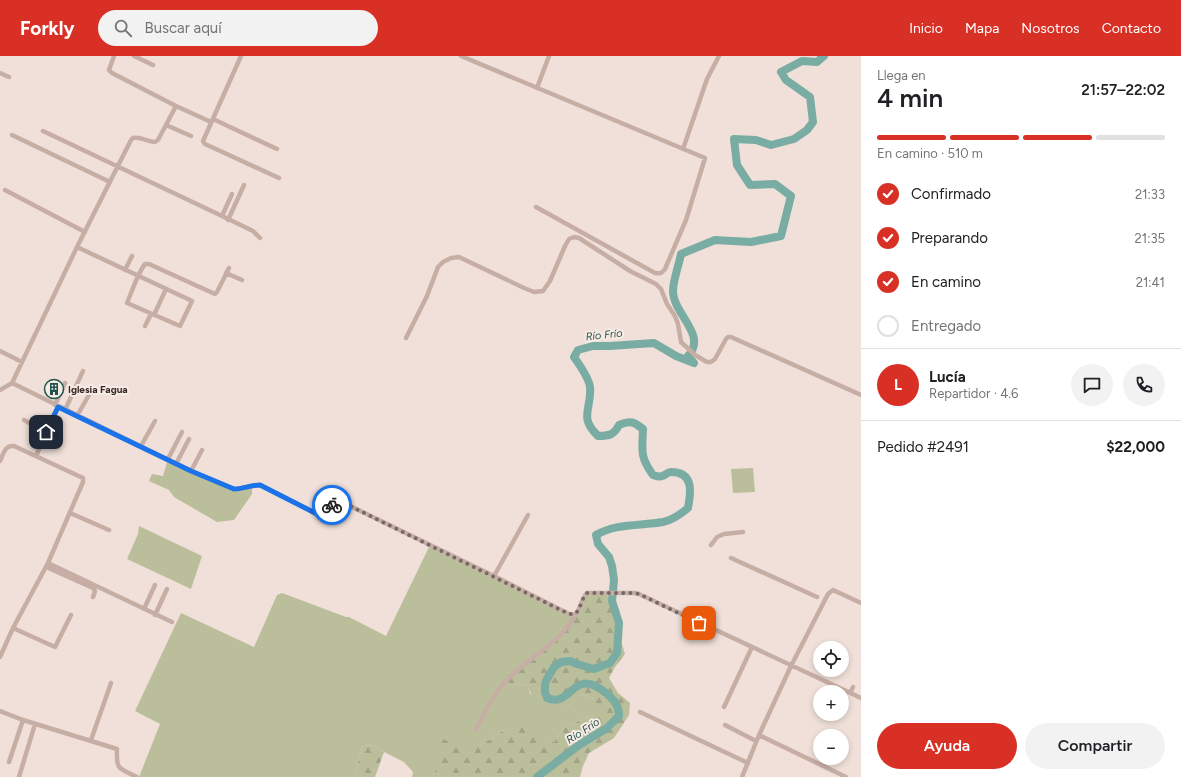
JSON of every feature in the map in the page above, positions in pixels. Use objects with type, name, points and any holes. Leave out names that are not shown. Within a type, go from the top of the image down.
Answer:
[{"type":"street","points":[[114,56],[109,70],[112,73],[176,106],[212,120],[277,149]]},
{"type":"street","points":[[134,56],[153,65]]},
{"type":"street","points":[[241,56],[203,137],[203,141],[205,144],[279,178]]},
{"type":"street","points":[[461,56],[705,158],[686,220],[662,272],[655,273],[536,207]]},
{"type":"street","points":[[537,88],[549,56]]},
{"type":"street","points":[[683,149],[706,79],[719,56]]},
{"type":"street","points":[[0,72],[9,77]]},
{"type":"street","points":[[0,390],[12,383],[77,247],[133,138],[138,137],[155,142],[158,140],[176,106]]},
{"type":"street","points":[[166,125],[191,136]]},
{"type":"street","points":[[43,131],[222,216],[253,232],[260,238]]},
{"type":"street","points":[[12,135],[110,182]]},
{"type":"street","points":[[228,220],[244,185]]},
{"type":"street","points":[[5,190],[85,232]]},
{"type":"street","points":[[222,216],[232,194]]},
{"type":"street","points":[[406,338],[427,296],[438,267],[443,262],[451,258],[460,257],[529,290],[534,292],[543,291],[550,281],[569,238],[574,237],[579,238],[630,272],[656,284],[661,289],[667,304],[675,316],[681,342],[695,355],[706,362],[711,362],[715,359],[728,336],[861,396]]},
{"type":"street","points":[[77,247],[139,277],[192,301],[180,326],[127,303],[139,277],[143,267],[146,264],[215,294],[228,271],[242,280]]},
{"type":"street","points":[[125,270],[132,256]]},
{"type":"street","points":[[145,326],[166,289]]},
{"type":"street","points":[[0,351],[22,362]]},
{"type":"street","points":[[65,410],[83,371]]},
{"type":"street","points":[[827,386],[830,381]]},
{"type":"street","points":[[12,383],[176,464],[234,489],[252,485],[260,485],[319,515],[324,515],[337,501],[342,502],[569,614],[575,614]]},
{"type":"street","points":[[36,456],[65,383]]},
{"type":"street","points":[[77,416],[90,393]]},
{"type":"street","points":[[24,420],[46,432]]},
{"type":"street","points":[[141,446],[155,421]]},
{"type":"street","points":[[168,459],[182,432]]},
{"type":"street","points":[[176,464],[189,439]]},
{"type":"street","points":[[0,461],[6,448],[14,446],[83,478],[84,482],[47,565],[13,628],[0,657]]},
{"type":"street","points":[[191,471],[202,450]]},
{"type":"street","points":[[70,513],[108,530]]},
{"type":"street","points":[[494,576],[528,514]]},
{"type":"street","points":[[711,544],[717,537],[724,534],[743,532]]},
{"type":"street","points":[[731,558],[817,597]]},
{"type":"street","points":[[47,565],[93,588],[95,590],[93,597]]},
{"type":"street","points":[[47,565],[172,622]]},
{"type":"street","points":[[144,609],[155,585]]},
{"type":"street","points":[[155,615],[167,589]]},
{"type":"street","points":[[742,777],[759,735],[791,666],[830,592],[833,590],[836,591],[861,603]]},
{"type":"street","points":[[476,729],[493,698],[507,680],[568,628],[584,595],[587,593],[639,594],[861,698]]},
{"type":"street","points":[[13,628],[55,647],[71,615]]},
{"type":"street","points":[[724,707],[752,647]]},
{"type":"street","points":[[91,740],[110,684]]},
{"type":"street","points":[[850,693],[853,687]]},
{"type":"street","points":[[0,712],[117,749],[117,763],[119,768],[137,777]]},
{"type":"street","points":[[640,712],[748,763]]},
{"type":"street","points":[[9,762],[23,720]]},
{"type":"street","points":[[18,777],[35,724]]},
{"type":"street","points":[[725,725],[756,742]]},
{"type":"street","points":[[759,735],[846,777]]},
{"type":"green space","points":[[168,459],[234,489],[252,485],[252,494],[234,520],[217,522],[174,497],[169,490],[149,481],[152,474],[163,476]]},
{"type":"green space","points":[[753,468],[755,492],[733,493],[731,469]]},
{"type":"green space","points":[[139,526],[202,556],[191,589],[127,559],[138,534]]},
{"type":"green space","points":[[430,545],[575,615],[573,619],[510,685],[527,684],[530,694],[563,710],[582,694],[594,699],[594,715],[564,727],[554,742],[506,729],[484,743],[467,751],[435,772],[442,777],[412,777],[413,772],[404,762],[375,746],[363,745],[354,777],[139,777],[160,724],[135,711],[181,613],[254,647],[277,595],[282,593],[349,617],[386,636]]},
{"type":"green space","points":[[607,593],[607,596],[613,596],[619,623],[618,638],[621,641],[625,654],[609,678],[618,693],[630,703],[629,715],[614,738],[589,753],[580,777],[442,777],[435,772],[441,738],[467,750],[484,743],[506,729],[524,727],[532,735],[554,742],[564,727],[594,715],[594,699],[582,694],[563,710],[545,706],[540,703],[532,696],[527,684],[510,685],[507,680],[567,628],[584,595]]},
{"type":"green space","points":[[363,745],[375,746],[384,752],[375,777],[354,777]]},
{"type":"waterway","name":"Río Frío","points":[[537,777],[579,745],[607,728],[619,716],[614,700],[595,686],[586,684],[579,685],[562,698],[555,700],[547,698],[545,692],[545,684],[547,679],[554,667],[561,662],[570,661],[594,669],[610,663],[617,653],[619,623],[612,601],[614,580],[612,566],[609,557],[598,544],[596,535],[612,528],[670,520],[688,508],[690,496],[689,484],[684,475],[671,472],[661,476],[653,475],[643,454],[643,429],[632,422],[619,425],[613,433],[605,436],[598,436],[592,429],[587,418],[590,387],[584,372],[574,357],[578,350],[593,346],[654,343],[676,356],[694,363],[688,356],[693,348],[694,340],[692,332],[674,300],[674,282],[681,254],[715,240],[751,242],[781,236],[791,196],[775,184],[750,185],[737,165],[734,139],[756,140],[771,145],[794,139],[807,130],[813,122],[810,97],[786,80],[781,72],[802,61],[817,62],[824,56]]},
{"type":"way so far","points":[[332,505],[337,501],[342,502],[569,614],[575,614],[577,612],[584,595],[587,593],[634,593],[699,623]]},
{"type":"place","name":"Iglesia Fagua","points":[[54,389]]},
{"type":"route","points":[[46,432],[58,407],[191,471],[234,489],[252,485],[260,485],[319,515],[324,515],[332,505]]}]
